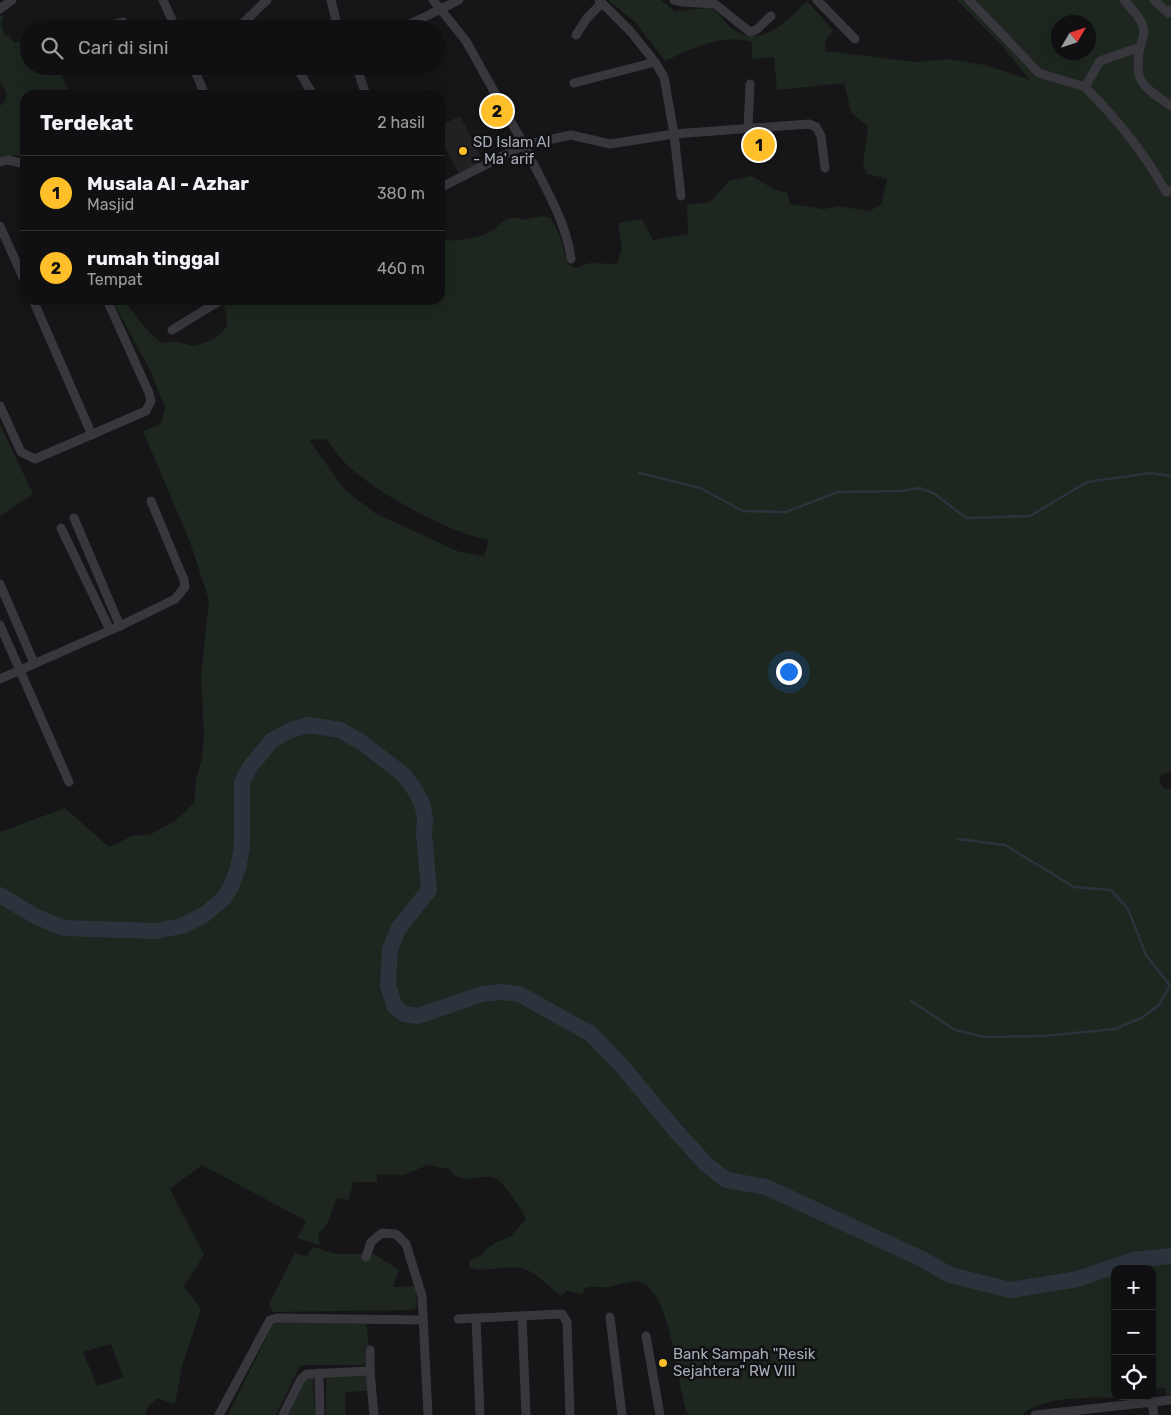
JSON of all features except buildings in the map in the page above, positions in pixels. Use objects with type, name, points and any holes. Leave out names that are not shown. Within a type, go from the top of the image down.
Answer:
[{"type":"street","points":[[0,9],[12,0]]},
{"type":"street","points":[[163,0],[172,20]]},
{"type":"street","points":[[249,20],[267,0]]},
{"type":"street","points":[[330,0],[336,20]]},
{"type":"street","points":[[433,0],[466,41],[524,144],[559,218],[567,238],[571,259]]},
{"type":"street","points":[[418,20],[459,0]]},
{"type":"street","points":[[674,0],[715,4],[750,32],[756,30],[771,16]]},
{"type":"street","points":[[817,0],[855,39]]},
{"type":"street","points":[[969,0],[1039,72],[1085,88],[1113,115],[1134,141],[1166,192],[1171,190]]},
{"type":"street","points":[[1124,0],[1142,21],[1145,35],[1140,47],[1136,67],[1141,81],[1171,106]]},
{"type":"street","points":[[1154,0],[1168,13],[1171,10]]},
{"type":"street","points":[[576,35],[600,2],[631,32],[655,62],[667,87],[681,196]]},
{"type":"street","points":[[1085,88],[1100,61],[1140,47]]},
{"type":"street","points":[[574,83],[655,62]]},
{"type":"street","points":[[197,75],[204,90]]},
{"type":"street","points":[[301,75],[310,90]]},
{"type":"street","points":[[358,75],[364,90]]},
{"type":"street","points":[[748,128],[750,84]]},
{"type":"street","points":[[445,185],[524,144],[571,135],[610,144],[674,134],[812,124],[821,136],[825,168]]},
{"type":"street","points":[[762,128],[766,155]]},
{"type":"street","points":[[0,162],[8,160],[20,163]]},
{"type":"street","points":[[0,226],[20,271]]},
{"type":"street","points":[[35,305],[92,435]]},
{"type":"street","points":[[0,406],[21,452],[35,459],[140,415],[150,407],[149,393],[110,305]]},
{"type":"street","points":[[172,330],[213,305]]},
{"type":"street","points":[[0,679],[120,626],[175,599],[185,586],[184,580],[151,501]]},
{"type":"street","points":[[74,518],[120,626]]},
{"type":"street","points":[[61,528],[110,630]]},
{"type":"street","points":[[0,584],[34,663]]},
{"type":"street","points":[[0,625],[69,782]]},
{"type":"street","points":[[366,1257],[371,1242],[382,1233],[396,1234],[406,1244],[422,1296],[428,1415]]},
{"type":"street","points":[[458,1319],[557,1313],[565,1317],[570,1415]]},
{"type":"street","points":[[522,1316],[526,1415]]},
{"type":"street","points":[[610,1316],[622,1415]]},
{"type":"street","points":[[219,1415],[270,1320],[277,1318],[423,1320]]},
{"type":"street","points":[[476,1318],[480,1415]]},
{"type":"street","points":[[646,1336],[660,1415]]},
{"type":"street","points":[[370,1350],[374,1415]]},
{"type":"street","points":[[283,1415],[301,1379],[307,1374],[370,1371]]},
{"type":"street","points":[[319,1373],[320,1415]]},
{"type":"street","points":[[1035,1415],[1120,1410],[1152,1402],[1171,1400]]},
{"type":"street","points":[[1152,1402],[1154,1415]]},
{"type":"shaded area","points":[[608,0],[661,0],[675,11],[710,8],[730,27],[741,34],[752,36],[772,31],[807,1],[833,30],[826,40],[825,51],[916,62],[947,59],[985,65],[1030,80],[1002,46],[957,0],[1171,0],[1171,772],[1162,774],[1159,782],[1165,789],[1171,789],[1171,1395],[1166,1396],[1165,1388],[1156,1389],[1156,1265],[1111,1265],[1111,1398],[1061,1400],[1032,1408],[1022,1415],[688,1415],[666,1320],[659,1302],[650,1289],[638,1282],[631,1282],[608,1287],[585,1288],[582,1295],[567,1291],[561,1296],[527,1270],[513,1267],[484,1270],[469,1267],[469,1261],[482,1255],[485,1250],[497,1242],[510,1237],[526,1219],[511,1195],[496,1179],[492,1177],[469,1179],[458,1177],[449,1169],[428,1165],[403,1175],[377,1174],[377,1182],[353,1182],[349,1200],[337,1198],[327,1224],[319,1233],[319,1245],[297,1238],[306,1221],[202,1165],[170,1189],[204,1255],[184,1286],[201,1309],[182,1366],[175,1404],[157,1398],[147,1408],[146,1415],[0,1415],[0,832],[65,808],[109,847],[132,836],[151,834],[175,821],[194,803],[196,780],[202,758],[204,735],[201,677],[209,600],[190,542],[143,431],[161,424],[165,407],[149,368],[115,305],[128,305],[146,328],[160,341],[194,345],[215,337],[226,327],[227,320],[224,305],[445,305],[445,240],[480,236],[495,229],[505,220],[513,218],[520,218],[521,220],[543,216],[551,218],[560,236],[567,263],[575,268],[590,263],[617,264],[622,249],[618,223],[642,219],[653,240],[688,234],[687,205],[710,202],[729,181],[752,176],[775,190],[787,193],[790,204],[824,209],[838,206],[869,211],[881,205],[887,179],[867,174],[863,165],[868,127],[851,112],[844,83],[777,90],[774,57],[752,59],[752,42],[730,39],[707,44],[665,61],[636,23]],"holes":[[[326,439],[342,460],[374,486],[413,510],[454,529],[489,540],[484,556],[457,551],[375,513],[345,490],[309,440]],[[111,1344],[123,1377],[97,1386],[83,1352]]]},
{"type":"shaded area","points":[[0,15],[4,17],[1,24],[5,36],[9,36],[14,43],[20,42],[20,75],[61,75],[69,90],[20,90],[20,156],[17,155],[0,159],[0,106],[4,103],[7,93],[0,82]]},
{"type":"shaded area","name":"SD Islam Al - Ma' arif","points":[[460,116],[485,164],[461,177],[445,147],[445,124]]},
{"type":"shaded area","points":[[0,424],[33,494],[0,516]]},
{"type":"shaded area","points":[[313,1247],[336,1254],[374,1254],[399,1270],[393,1287],[416,1286],[417,1306],[414,1310],[273,1312],[269,1304],[295,1253],[307,1256]]},
{"type":"shaded area","points":[[366,1322],[369,1345],[364,1349],[366,1363],[363,1365],[303,1365],[299,1368],[276,1415],[228,1415],[272,1326],[276,1323]]},
{"type":"shaded area","points":[[326,1376],[366,1376],[368,1391],[345,1392],[346,1415],[326,1415]]},
{"type":"shaded area","points":[[313,1377],[315,1415],[288,1415],[306,1379]]},
{"type":"waterway","points":[[639,473],[700,488],[743,511],[786,512],[838,492],[900,491],[920,488],[935,494],[966,518],[1030,516],[1087,482],[1150,473],[1171,476]]},
{"type":"waterway","points":[[0,895],[35,916],[63,928],[155,931],[182,926],[204,915],[223,899],[231,887],[238,868],[242,846],[242,782],[250,767],[272,740],[291,730],[309,725],[340,730],[361,742],[404,775],[422,803],[425,818],[424,834],[429,890],[399,928],[390,949],[388,986],[395,1007],[404,1014],[418,1016],[482,994],[501,992],[519,994],[591,1034],[621,1065],[706,1164],[726,1180],[766,1187],[922,1259],[950,1275],[1010,1290],[1078,1279],[1133,1260],[1171,1256]]},
{"type":"waterway","points":[[958,839],[1005,845],[1074,887],[1111,890],[1128,909],[1146,955],[1171,987]]},
{"type":"waterway","points":[[911,1001],[955,1030],[985,1037],[1044,1036],[1115,1029],[1143,1017],[1159,1005],[1169,987]]},
{"type":"place","name":"rumah tinggal","points":[[497,111]]},
{"type":"place","name":"Musala Al - Azhar","points":[[759,145]]},
{"type":"place","name":"SD Islam Al - Ma' arif","points":[[463,151]]},
{"type":"place","name":"Bank Sampah \"Resik Sejahtera\" RW VIII","points":[[663,1363]]}]
